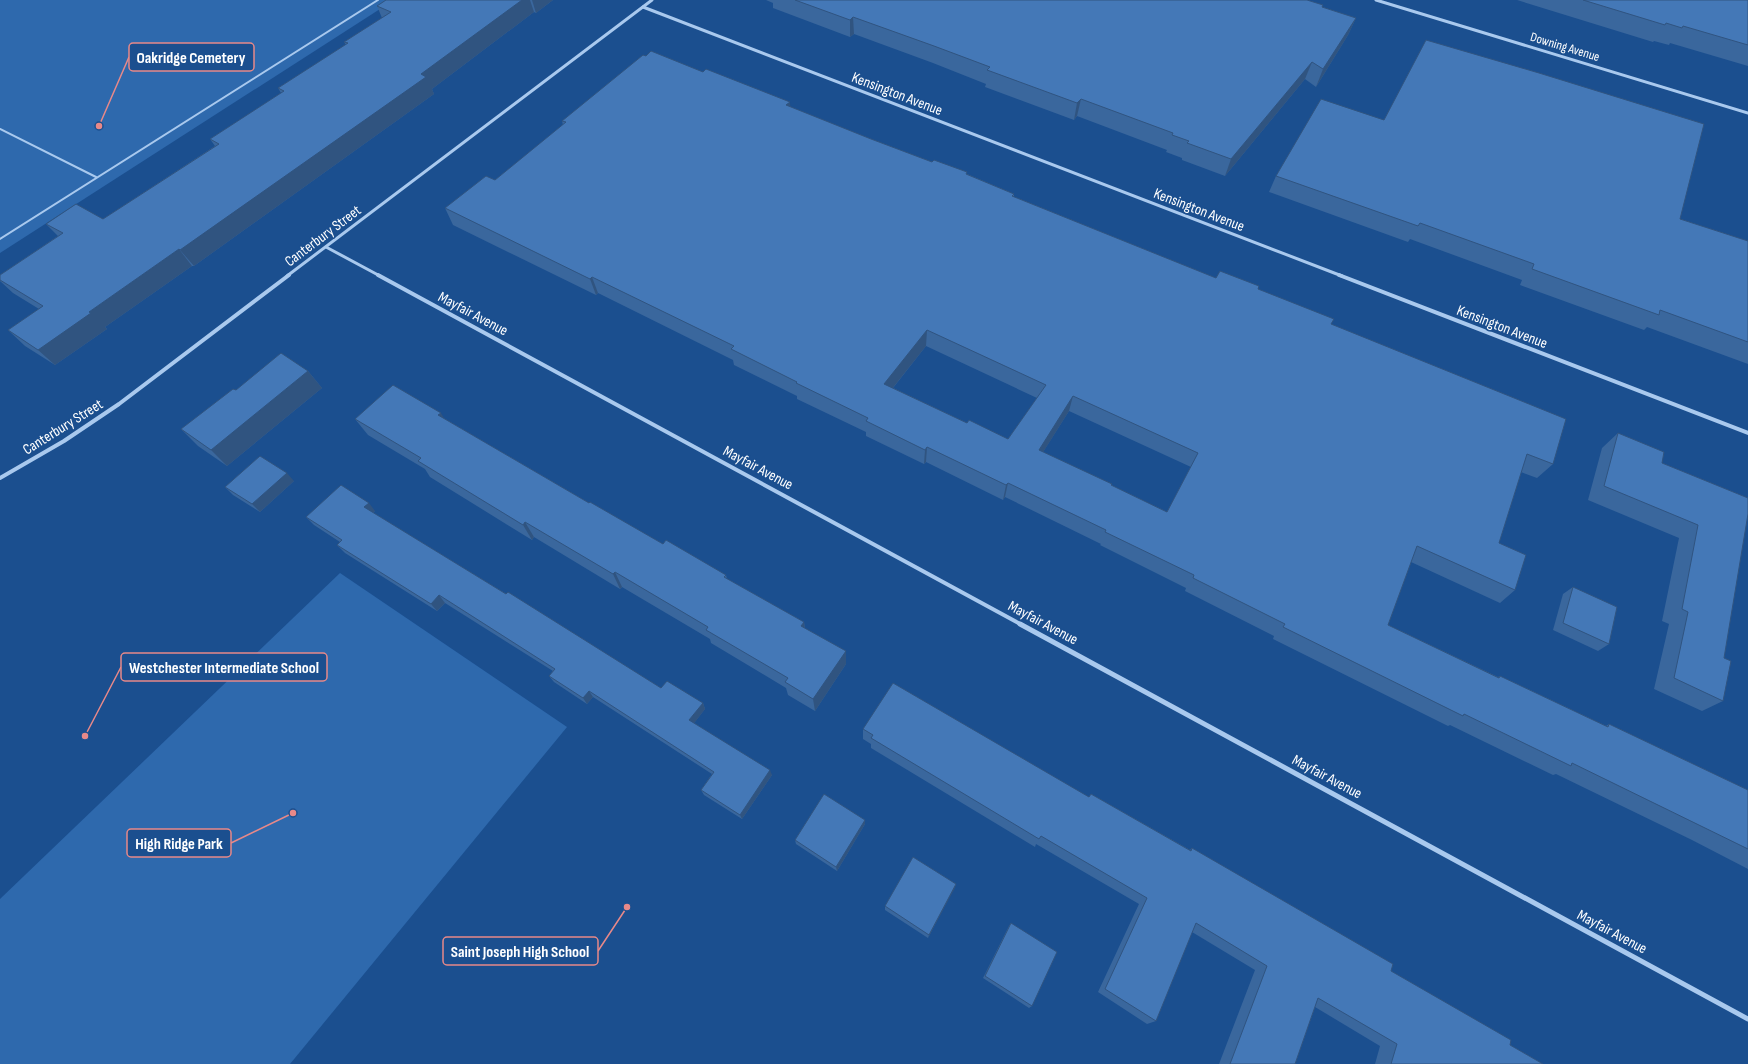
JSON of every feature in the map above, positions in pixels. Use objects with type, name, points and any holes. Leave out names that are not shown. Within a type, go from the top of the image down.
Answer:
[{"type":"street","name":"Canterbury Street","points":[[0,478],[64,441],[119,404],[652,0]]},
{"type":"street","name":"Downing Avenue","points":[[1376,0],[1748,113]]},
{"type":"street","name":"Kensington Avenue","points":[[643,7],[1748,433]]},
{"type":"street","name":"Mayfair Avenue","points":[[326,247],[1748,1019]]},
{"type":"lane","points":[[0,239],[378,0]]},
{"type":"lane","points":[[0,129],[96,177]]},
{"type":"shaded area","points":[[0,0],[394,0],[0,253]]},
{"type":"shaded area","points":[[340,573],[567,727],[290,1064],[0,1064],[0,899]]},
{"type":"building","points":[[386,0],[522,0],[421,74],[426,77],[89,312],[91,313],[38,350],[8,330],[43,306],[0,280],[0,275],[63,233],[46,224],[76,204],[103,219],[219,144],[210,139],[284,91],[278,88],[348,43],[344,42],[391,12],[377,6]]},
{"type":"building","points":[[795,0],[1307,0],[1323,5],[1322,7],[1356,18],[1323,69],[1312,62],[1231,159],[1187,143],[1189,141],[1172,135],[1173,133],[1081,99],[1077,103],[987,70],[990,67],[934,46],[853,17],[850,20]]},
{"type":"building","points":[[1583,0],[1748,0],[1748,45],[1683,26],[1682,28],[1666,23],[1665,25]]},
{"type":"building","points":[[1426,40],[1704,124],[1680,219],[1748,241],[1748,342],[1660,310],[1659,315],[1532,269],[1534,264],[1420,223],[1418,226],[1276,176],[1321,99],[1384,120]]},
{"type":"building","points":[[651,51],[703,72],[706,69],[790,102],[786,105],[871,139],[932,162],[934,160],[967,172],[966,174],[1014,194],[1012,196],[1216,278],[1220,271],[1259,286],[1258,289],[1334,319],[1331,324],[1566,419],[1553,464],[1527,454],[1499,543],[1526,555],[1515,590],[1417,546],[1388,625],[1499,678],[1500,676],[1608,727],[1609,724],[1748,790],[1748,849],[1572,763],[1571,766],[1464,714],[1463,716],[1283,627],[1285,624],[1193,578],[1194,575],[1105,532],[1106,530],[1008,483],[1006,485],[927,447],[925,450],[866,421],[868,418],[731,349],[734,346],[592,277],[590,279],[445,208],[486,176],[495,180],[566,122],[562,121],[643,55],[646,56]],"holes":[[[927,330],[1046,385],[1008,439],[969,420],[967,423],[884,384]],[[1073,396],[1198,453],[1167,512],[1111,485],[1112,484],[1039,450]]]},
{"type":"building","points":[[281,353],[308,371],[211,450],[181,429],[233,389],[236,390]]},
{"type":"building","points":[[393,385],[441,413],[438,415],[589,503],[590,502],[663,544],[666,540],[726,575],[724,577],[804,622],[801,626],[846,651],[813,699],[785,682],[788,678],[706,630],[708,627],[615,572],[613,574],[525,522],[523,525],[418,461],[421,458],[355,419]]},
{"type":"building","points":[[1618,433],[1664,452],[1662,463],[1748,498],[1748,514],[1724,658],[1731,661],[1723,701],[1674,678],[1688,612],[1682,609],[1698,525],[1604,486]]},
{"type":"building","points":[[260,456],[287,473],[252,504],[225,487]]},
{"type":"building","points":[[341,485],[369,503],[364,507],[506,594],[508,592],[661,688],[667,681],[703,703],[689,720],[770,770],[740,815],[701,790],[714,772],[589,691],[583,698],[549,676],[555,669],[439,595],[431,604],[337,545],[342,540],[306,517]]},
{"type":"building","points":[[1573,587],[1617,607],[1609,644],[1563,623]]},
{"type":"building","points":[[893,683],[1089,797],[1091,794],[1191,851],[1192,848],[1393,964],[1391,971],[1511,1040],[1510,1045],[1543,1064],[1391,1064],[1397,1044],[1318,998],[1295,1064],[1230,1064],[1267,966],[1196,923],[1156,1021],[1105,989],[1147,898],[1041,836],[1039,839],[871,738],[873,735],[863,729]]},
{"type":"building","points":[[824,794],[865,820],[836,867],[795,840]]},
{"type":"building","points":[[913,857],[956,884],[929,935],[885,906]]},
{"type":"building","points":[[1011,923],[1057,952],[1032,1006],[985,976]]},
{"type":"place","name":"Oakridge Cemetery","points":[[99,126]]},
{"type":"place","name":"Westchester Intermediate School","points":[[85,736]]},
{"type":"place","name":"High Ridge Park","points":[[293,813]]},
{"type":"place","name":"Saint Joseph High School","points":[[627,907]]}]
